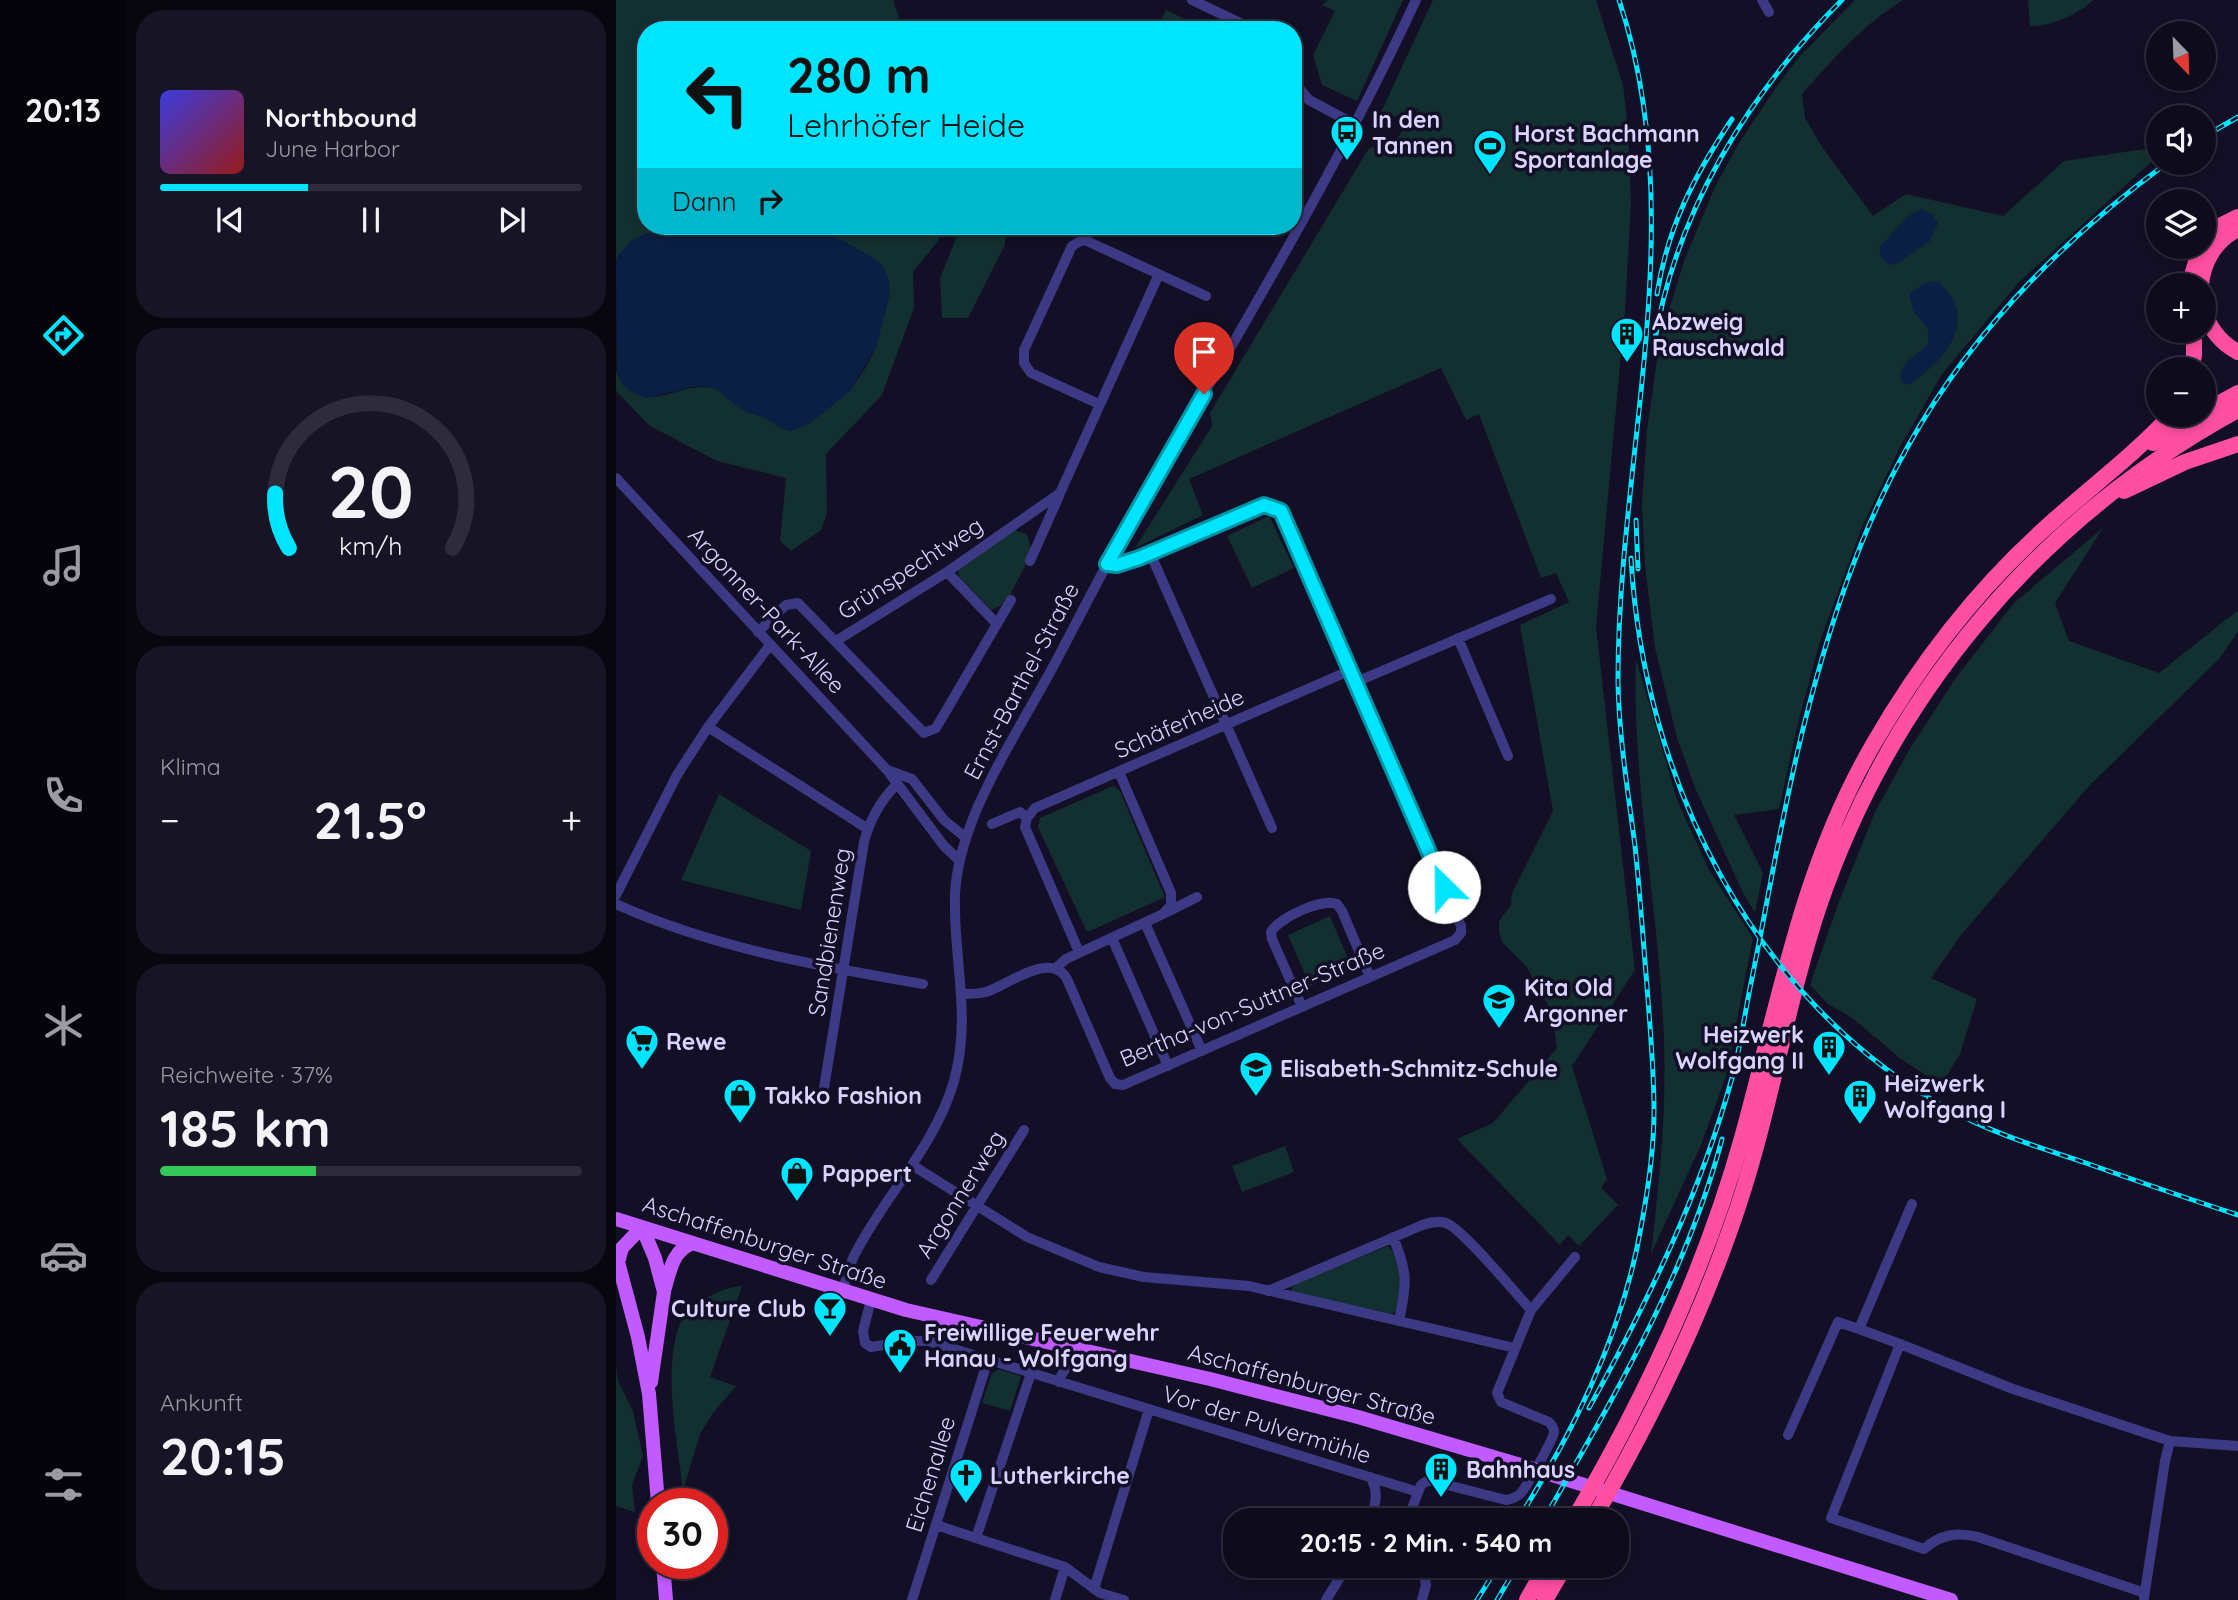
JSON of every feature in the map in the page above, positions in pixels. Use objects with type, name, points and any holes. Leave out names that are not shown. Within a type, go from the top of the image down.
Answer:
[{"type":"highway","points":[[2216,230],[2238,217]]},
{"type":"highway","points":[[2204,273],[2212,251],[2238,229]]},
{"type":"highway","points":[[2216,334],[2222,342],[2238,352]]},
{"type":"highway","points":[[2216,405],[2238,393]]},
{"type":"highway","points":[[1599,1508],[1649,1419],[1684,1348],[1707,1291],[1753,1161],[1794,995],[1819,908],[1848,831],[1865,795],[1921,697],[1977,624],[2044,551],[2097,504],[2147,465],[2238,410]]},
{"type":"highway","points":[[1580,1508],[1623,1433],[1659,1361],[1702,1258],[1741,1139],[1803,902],[1830,831],[1873,744],[1908,688],[1957,622],[2012,560],[2158,427]]},
{"type":"highway","points":[[2105,476],[2180,427]]},
{"type":"highway","points":[[2097,504],[2185,462],[2238,444]]},
{"type":"highway","points":[[1527,1600],[1539,1578]]},
{"type":"highway","points":[[1545,1600],[1558,1578]]},
{"type":"main road","name":"Aschaffenburger Straße","points":[[616,1219],[926,1315],[1210,1379],[1517,1464],[1951,1600]]},
{"type":"main road","points":[[657,1488],[649,1394],[638,1337],[618,1274],[618,1255],[642,1227],[655,1258],[664,1292]]},
{"type":"main road","points":[[649,1394],[664,1292],[674,1260],[681,1250],[692,1243]]},
{"type":"main road","points":[[664,1579],[666,1600]]},
{"type":"street","points":[[1302,91],[1309,100],[1356,125],[1416,0]]},
{"type":"street","points":[[1762,0],[1769,12]]},
{"type":"street","points":[[1196,1],[1235,21]]},
{"type":"street","name":"Ernst-Barthel-Straße","points":[[1302,224],[1356,125]]},
{"type":"street","name":"Ernst-Barthel-Straße","points":[[843,1290],[855,1255],[942,1114],[953,1083],[961,1049],[963,994],[955,894],[966,838],[978,808],[1011,740],[1107,564],[1296,235]]},
{"type":"street","points":[[1099,404],[1031,373],[1024,363],[1024,350],[1072,246],[1082,240],[1206,296]]},
{"type":"street","points":[[1030,561],[1159,274]]},
{"type":"street","name":"Argonner-Park-Allee","points":[[616,479],[887,770],[944,846],[960,861]]},
{"type":"street","name":"Grünspechtweg","points":[[758,632],[786,605],[794,602],[804,608],[836,641],[947,572],[1060,493]]},
{"type":"street","points":[[1107,564],[1117,565],[1150,553],[1264,505],[1281,511],[1356,682],[1551,599]]},
{"type":"street","points":[[1150,553],[1272,828]]},
{"type":"street","points":[[947,572],[996,624]]},
{"type":"street","points":[[836,641],[924,733],[936,728],[1011,600]]},
{"type":"street","points":[[1458,638],[1508,756]]},
{"type":"street","points":[[616,895],[677,775],[708,727],[770,645]]},
{"type":"street","name":"Schäferheide","points":[[992,824],[1020,813],[1027,818],[1035,808],[1351,670]]},
{"type":"street","name":"Bertha-von-Suttner-Straße","points":[[1056,967],[1063,971],[1067,979],[1110,1079],[1115,1084],[1123,1085],[1455,940],[1461,933],[1461,926],[1356,682]]},
{"type":"street","points":[[708,727],[868,829]]},
{"type":"street","name":"Argonner-Park-Allee","points":[[887,770],[912,779],[944,820],[966,838]]},
{"type":"street","points":[[1119,772],[1171,892],[1171,905],[1163,914]]},
{"type":"street","name":"Sandbienenweg","points":[[823,1094],[868,829],[883,800],[897,784]]},
{"type":"street","points":[[1027,818],[1025,827],[1079,952]]},
{"type":"street","points":[[963,994],[986,992],[1040,968],[1056,967],[1066,958],[1197,897]]},
{"type":"street","points":[[1301,1007],[1271,932],[1279,922],[1322,902],[1336,904],[1342,911],[1370,977]]},
{"type":"street","points":[[616,904],[680,929],[740,947],[844,971],[923,984]]},
{"type":"street","points":[[1145,923],[1202,1051]]},
{"type":"street","points":[[1112,938],[1168,1066]]},
{"type":"street","name":"Argonnerweg","points":[[931,1280],[1024,1130]]},
{"type":"street","points":[[912,1166],[1037,1242],[1099,1267],[1151,1278],[1230,1283],[1515,1349]]},
{"type":"street","points":[[1859,1329],[1912,1204]]},
{"type":"street","points":[[1268,1291],[1430,1222],[1450,1225],[1460,1233],[1531,1310]]},
{"type":"street","points":[[1393,1237],[1405,1267],[1399,1321]]},
{"type":"street","points":[[1412,1508],[1422,1483],[1434,1480],[1506,1500],[1520,1494],[1527,1484],[1554,1433],[1553,1427],[1549,1422],[1504,1404],[1498,1399],[1497,1393],[1531,1310],[1575,1257]]},
{"type":"street","name":"Vor der Pulvermühle","points":[[872,1300],[862,1333],[865,1343],[871,1347],[928,1341],[1418,1492]]},
{"type":"street","points":[[1788,1435],[1839,1322],[2013,1389],[2170,1441],[2238,1446]]},
{"type":"street","points":[[1900,1344],[1831,1518],[1924,1549],[1951,1534],[1978,1536],[2144,1597],[2170,1441]]},
{"type":"street","points":[[1059,1382],[1064,1368],[1069,1364],[1095,1354]]},
{"type":"street","name":"Eichenallee","points":[[912,1600],[988,1360]]},
{"type":"street","points":[[976,1538],[1031,1373]]},
{"type":"street","points":[[1094,1589],[1149,1409]]},
{"type":"street","points":[[1370,1478],[1375,1486],[1373,1508]]},
{"type":"street","points":[[936,1525],[1065,1567],[1094,1589],[1124,1600]]},
{"type":"street","points":[[1055,1600],[1065,1567]]},
{"type":"street","points":[[1326,1600],[1340,1578]]},
{"type":"street","points":[[1422,1600],[1426,1585],[1425,1578]]},
{"type":"green space","points":[[616,0],[893,0],[900,21],[637,21],[637,235],[644,235],[624,250],[616,260]]},
{"type":"green space","points":[[1328,0],[1403,0],[1357,101],[1322,85],[1313,55],[1335,11],[1322,5]]},
{"type":"green space","points":[[1433,0],[1596,0],[1623,85],[1631,203],[1625,311],[1596,627],[1635,970],[1572,1066],[1607,1179],[1601,1188],[1618,1205],[1579,1246],[1568,1235],[1560,1245],[1457,1139],[1493,1123],[1557,1048],[1552,1012],[1526,966],[1502,942],[1499,921],[1511,905],[1512,893],[1553,811],[1520,625],[1569,602],[1556,573],[1541,578],[1479,414],[1466,420],[1441,368],[1189,479],[1203,515],[1135,548],[1212,426],[1210,413],[1369,148],[1393,144],[1419,108],[1393,117],[1381,112]]},
{"type":"green space","points":[[1855,0],[1903,0],[1862,31],[1802,94],[1805,118],[1822,147],[1873,216],[1906,194],[2003,216],[2064,161],[2146,149],[2146,167],[2019,282],[1942,374],[1900,447],[1862,527],[1820,641],[1779,809],[1734,815],[1763,873],[1755,913],[1743,893],[1696,790],[1677,738],[1655,648],[1645,566],[1642,504],[1647,430],[1660,339],[1684,261],[1715,187],[1739,143],[1799,57]]},
{"type":"green space","points":[[2028,0],[2093,0],[2064,19],[2030,26]]},
{"type":"green space","points":[[1166,10],[1187,20],[1186,21],[1160,21]]},
{"type":"green space","points":[[829,235],[940,235],[913,272],[914,308],[882,395],[826,454],[827,513],[821,530],[791,551],[780,541],[786,478],[717,461],[650,426],[616,391],[616,369],[624,383],[634,392],[645,396],[691,388],[716,389],[780,428],[850,391],[876,347],[878,261]]},
{"type":"green space","points":[[957,235],[1006,235],[1005,245],[968,318],[942,318],[940,278]]},
{"type":"green space","points":[[1269,516],[1294,568],[1252,588],[1227,536]]},
{"type":"green space","points":[[2103,528],[2055,603],[2069,641],[2159,673],[2238,610],[2238,632],[2219,659],[2089,786],[1961,935],[1931,978],[1977,999],[1960,1054],[1941,1085],[1901,1059],[1851,1017],[1828,1004],[1810,985],[1838,904],[1875,812],[1909,750],[1955,679],[2014,603]]},
{"type":"green space","points":[[1014,530],[1027,534],[1032,552],[1006,603],[991,610],[959,577],[958,569]]},
{"type":"green space","points":[[1636,659],[1677,800],[1709,870],[1753,938],[1726,1076],[1701,1145],[1651,1254],[1662,1137],[1664,1049],[1660,975],[1641,794]]},
{"type":"green space","points":[[1113,786],[1120,791],[1165,897],[1090,931],[1086,930],[1038,827],[1040,818]]},
{"type":"green space","points":[[719,794],[811,851],[801,910],[681,880]]},
{"type":"green space","points":[[1330,916],[1352,968],[1310,986],[1288,935]]},
{"type":"green space","points":[[1285,1146],[1294,1172],[1242,1192],[1232,1166]]},
{"type":"green space","points":[[1388,1246],[1397,1259],[1400,1276],[1398,1309],[1392,1314],[1292,1292],[1292,1287],[1297,1283]]},
{"type":"green space","points":[[742,1286],[710,1377],[736,1386],[713,1413],[700,1434],[683,1488],[672,1388],[674,1347],[678,1329],[688,1313],[705,1299]]},
{"type":"green space","points":[[616,1364],[618,1381],[633,1411],[643,1456],[632,1485],[635,1512],[616,1506]]},
{"type":"green space","points":[[998,1369],[1021,1376],[1010,1411],[982,1403],[991,1375]]},
{"type":"water","points":[[1922,209],[1932,214],[1938,223],[1930,241],[1898,263],[1889,265],[1881,257],[1879,247],[1905,220]]},
{"type":"water","points":[[643,235],[829,235],[843,241],[878,261],[889,282],[890,295],[876,347],[850,391],[807,425],[791,431],[780,428],[767,418],[743,411],[716,389],[705,386],[647,398],[632,392],[623,385],[617,374],[616,260],[632,240]]},
{"type":"water","points":[[1927,282],[1939,282],[1950,295],[1956,306],[1958,322],[1944,354],[1908,385],[1901,382],[1902,370],[1908,361],[1928,344],[1928,329],[1914,312],[1909,294]]},
{"type":"railway","points":[[1525,1508],[1577,1417],[1609,1343],[1633,1266],[1646,1199],[1653,1140],[1653,1080],[1647,986],[1618,683],[1628,512],[1646,340],[1651,254],[1650,169],[1640,84],[1619,0]]},
{"type":"railway","points":[[1654,345],[1664,296],[1679,249],[1721,158],[1776,75],[1842,0]]},
{"type":"railway","points":[[2216,130],[2238,117]]},
{"type":"railway","points":[[1657,294],[1668,246],[1684,202],[1732,119]]},
{"type":"railway","points":[[1589,1408],[1670,1248],[1719,1121],[1737,1056],[1804,725],[1834,618],[1874,514],[1907,448],[1932,406],[1990,328],[2056,257],[2091,224],[2151,175]]},
{"type":"railway","points":[[1636,520],[1638,569]]},
{"type":"railway","points":[[1631,558],[1640,640],[1658,721],[1685,800],[1721,876],[1765,946],[1818,1009],[1880,1064],[1966,1118],[2032,1145],[2238,1215]]},
{"type":"railway","points":[[1550,1508],[1621,1382],[1668,1288],[1707,1190],[1722,1139]]},
{"type":"railway","points":[[1477,1600],[1491,1578]]},
{"type":"railway","points":[[1497,1600],[1510,1578]]},
{"type":"place","name":"In den Tannen","points":[[1347,162]]},
{"type":"place","name":"Horst Bachmann Sportanlage","points":[[1490,176]]},
{"type":"place","name":"Abzweig Rauschwald","points":[[1627,364]]},
{"type":"place","name":"Kita Old Argonner","points":[[1499,1030]]},
{"type":"place","name":"Rewe","points":[[642,1071]]},
{"type":"place","name":"Heizwerk Wolfgang II","points":[[1829,1077]]},
{"type":"place","name":"Elisabeth-Schmitz-Schule","points":[[1256,1098]]},
{"type":"place","name":"Takko Fashion","points":[[740,1125]]},
{"type":"place","name":"Heizwerk Wolfgang I","points":[[1860,1126]]},
{"type":"place","name":"Pappert","points":[[797,1203]]},
{"type":"place","name":"Culture Club","points":[[830,1338]]},
{"type":"place","name":"Freiwillige Feuerwehr Hanau - Wolfgang","points":[[900,1375]]},
{"type":"place","name":"Bahnhaus","points":[[1441,1499]]},
{"type":"place","name":"Lutherkirche","points":[[966,1505]]},
{"type":"route","points":[[1204,394],[1107,564],[1117,565],[1139,558],[1264,505],[1281,511],[1444,887]]}]
